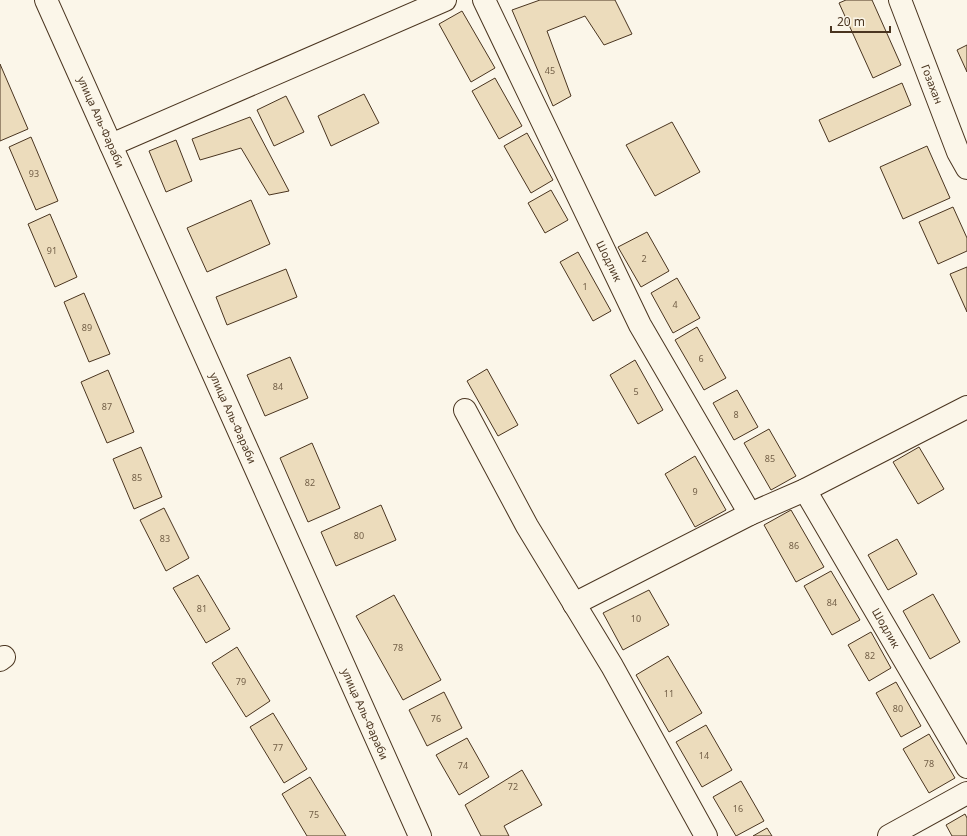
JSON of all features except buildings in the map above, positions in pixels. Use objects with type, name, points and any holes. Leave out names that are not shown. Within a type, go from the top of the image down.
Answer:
[{"type":"street","name":"улица Аль-Фараби","points":[[46,0],[420,836]]},
{"type":"street","points":[[111,145],[445,0]]},
{"type":"street","name":"Шодлик","points":[[484,0],[640,325],[750,514]]},
{"type":"street","name":"Гозахан","points":[[900,0],[958,152],[967,168]]},
{"type":"street","points":[[574,604],[750,514],[805,490],[967,407]]},
{"type":"street","points":[[465,410],[527,526],[612,666],[706,836]]},
{"type":"street","name":"Шодлик","points":[[805,490],[967,767]]},
{"type":"street","points":[[889,836],[967,793]]}]
